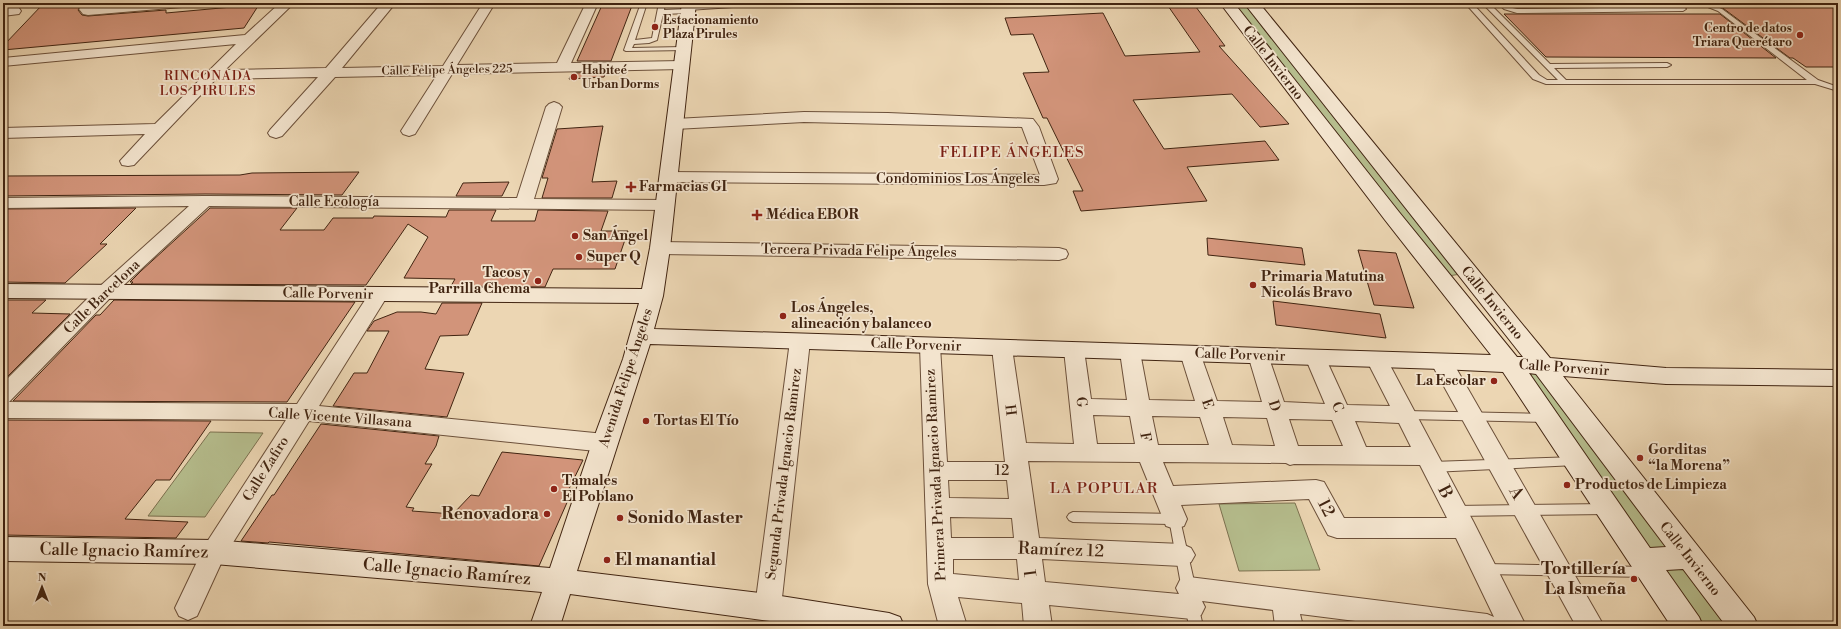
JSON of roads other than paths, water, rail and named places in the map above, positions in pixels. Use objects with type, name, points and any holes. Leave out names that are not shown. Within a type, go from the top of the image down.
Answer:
[{"type":"street","points":[[92,3],[86,9],[88,11],[182,3]]},
{"type":"street","points":[[409,131],[489,3]]},
{"type":"street","points":[[564,63],[592,3]]},
{"type":"street","points":[[688,7],[733,3]]},
{"type":"street","name":"Calle Invierno","points":[[1227,3],[1392,216],[1510,364],[1688,626]]},
{"type":"street","name":"Calle Invierno","points":[[1251,3],[1543,366],[1743,626]]},
{"type":"street","points":[[128,161],[216,70],[285,5]]},
{"type":"street","points":[[276,133],[335,68],[386,6]]},
{"type":"street","name":"Avenida Felipe Ángeles","points":[[545,626],[642,336],[652,296],[660,248],[688,7]]},
{"type":"street","points":[[3,62],[250,39]]},
{"type":"street","name":"Calle Felipe Ángeles 225","points":[[216,70],[564,63],[682,56]]},
{"type":"street","points":[[524,203],[554,107]]},
{"type":"street","name":"Condominios Los Ángeles","points":[[668,177],[1050,179],[1031,127],[1027,122],[804,117],[675,124]]},
{"type":"street","points":[[3,133],[159,129]]},
{"type":"street","name":"Calle Ecología","points":[[3,203],[205,201],[665,205]]},
{"type":"street","name":"Calle Barcelona","points":[[3,396],[105,292],[205,201]]},
{"type":"street","name":"Tercera Privada Felipe Ángeles","points":[[660,248],[1059,254]]},
{"type":"street","name":"Calle Porvenir","points":[[3,291],[652,296]]},
{"type":"street","name":"Calle Zafiro","points":[[188,608],[214,552],[378,295]]},
{"type":"street","name":"Calle Porvenir","points":[[642,336],[1441,361],[1543,366],[1666,376],[1838,378]]},
{"type":"street","name":"Segunda Privada Ignacio Ramirez","points":[[768,607],[800,341]]},
{"type":"street","name":"Primera Privada Ignacio Ramirez","points":[[930,346],[941,584],[953,626]]},
{"type":"street","name":"H","points":[[1002,348],[1017,462]]},
{"type":"street","name":"G","points":[[1074,350],[1087,453]]},
{"type":"street","name":"F","points":[[1130,352],[1148,454],[1175,519]]},
{"type":"street","name":"E","points":[[1190,353],[1224,455]]},
{"type":"street","name":"D","points":[[1258,356],[1290,456]]},
{"type":"street","name":"C","points":[[1315,357],[1359,456]]},
{"type":"street","name":"B","points":[[1377,359],[1512,626]]},
{"type":"street","name":"A","points":[[1441,361],[1590,626]]},
{"type":"street","points":[[1081,407],[1276,410],[1406,415]]},
{"type":"street","name":"Calle Vicente Villasana","points":[[3,410],[302,412],[605,443]]},
{"type":"street","points":[[1017,462],[1087,453],[1359,456],[1429,462]]},
{"type":"street","name":"12","points":[[936,471],[1017,462],[1024,515]]},
{"type":"street","name":"12","points":[[1165,496],[1316,489],[1337,528],[1459,519]]},
{"type":"street","points":[[938,507],[1024,515]]},
{"type":"street","name":"1","points":[[1024,515],[1038,626]]},
{"type":"street","name":"Ramírez 12","points":[[940,549],[1028,548],[1182,555]]},
{"type":"street","name":"Calle Ignacio Ramírez","points":[[3,549],[214,552],[560,581],[768,607],[889,626]]},
{"type":"street","points":[[1647,566],[1689,557]]},
{"type":"street","points":[[941,584],[1192,607],[1285,600],[1487,626]]},
{"type":"street","points":[[1285,600],[1289,626]]},
{"type":"lane","points":[[644,3],[628,50],[682,56]]},
{"type":"lane","points":[[631,42],[649,41],[655,39],[662,3]]},
{"type":"lane","points":[[1468,3],[1536,78],[1546,82],[1815,82],[1838,89]]},
{"type":"lane","points":[[1485,3],[1564,82]]},
{"type":"lane","points":[[1501,3],[1506,8],[1517,11],[1683,10],[1676,3]]},
{"type":"lane","points":[[1701,3],[1720,10],[1815,82]]},
{"type":"lane","points":[[660,12],[688,7]]},
{"type":"lane","points":[[1547,66],[1667,65]]},
{"type":"lane","points":[[1406,415],[1473,418],[1547,418]]},
{"type":"lane","points":[[1429,462],[1499,464],[1576,461]]},
{"type":"lane","name":"12","points":[[1459,519],[1526,511],[1609,509]]},
{"type":"lane","points":[[1073,517],[1175,519],[1192,607]]},
{"type":"lane","points":[[1483,569],[1559,570],[1647,566]]},
{"type":"place","name":"Estacionamiento Plaza Pirules","points":[[655,27]]},
{"type":"place","name":"Centro de datos Triara Querétaro","points":[[1800,35]]},
{"type":"place","name":"Habiteé Urban Dorms","points":[[574,77]]},
{"type":"place","name":"Farmacias GI","points":[[631,187]]},
{"type":"place","name":"Médica EBOR","points":[[757,215]]},
{"type":"place","name":"San Ángel","points":[[575,236]]},
{"type":"place","name":"Super Q","points":[[579,257]]},
{"type":"place","name":"Tacos y Parrilla Chema","points":[[538,281]]},
{"type":"place","name":"Primaria Matutina Nicolás Bravo","points":[[1253,285]]},
{"type":"place","name":"Los Ángeles, alineación y balanceo","points":[[783,316]]},
{"type":"place","name":"La Escolar","points":[[1494,381]]},
{"type":"place","name":"Tortas El Tío","points":[[646,421]]},
{"type":"place","name":"Gorditas “la Morena”","points":[[1640,458]]},
{"type":"place","name":"Productos de Limpieza","points":[[1567,485]]},
{"type":"place","name":"Tamales El Poblano","points":[[554,489]]},
{"type":"place","name":"Renovadora","points":[[547,514]]},
{"type":"place","name":"Sonido Master","points":[[620,518]]},
{"type":"place","name":"El manantial","points":[[607,560]]},
{"type":"place","name":"Tortillería La Ismeña","points":[[1634,579]]},
{"type":"district","name":"RINCONADA LOS PIRULES","points":[[208,84]]},
{"type":"district","name":"FELIPE ÁNGELES","points":[[1012,152]]},
{"type":"district","name":"LA POPULAR","points":[[1104,488]]}]
